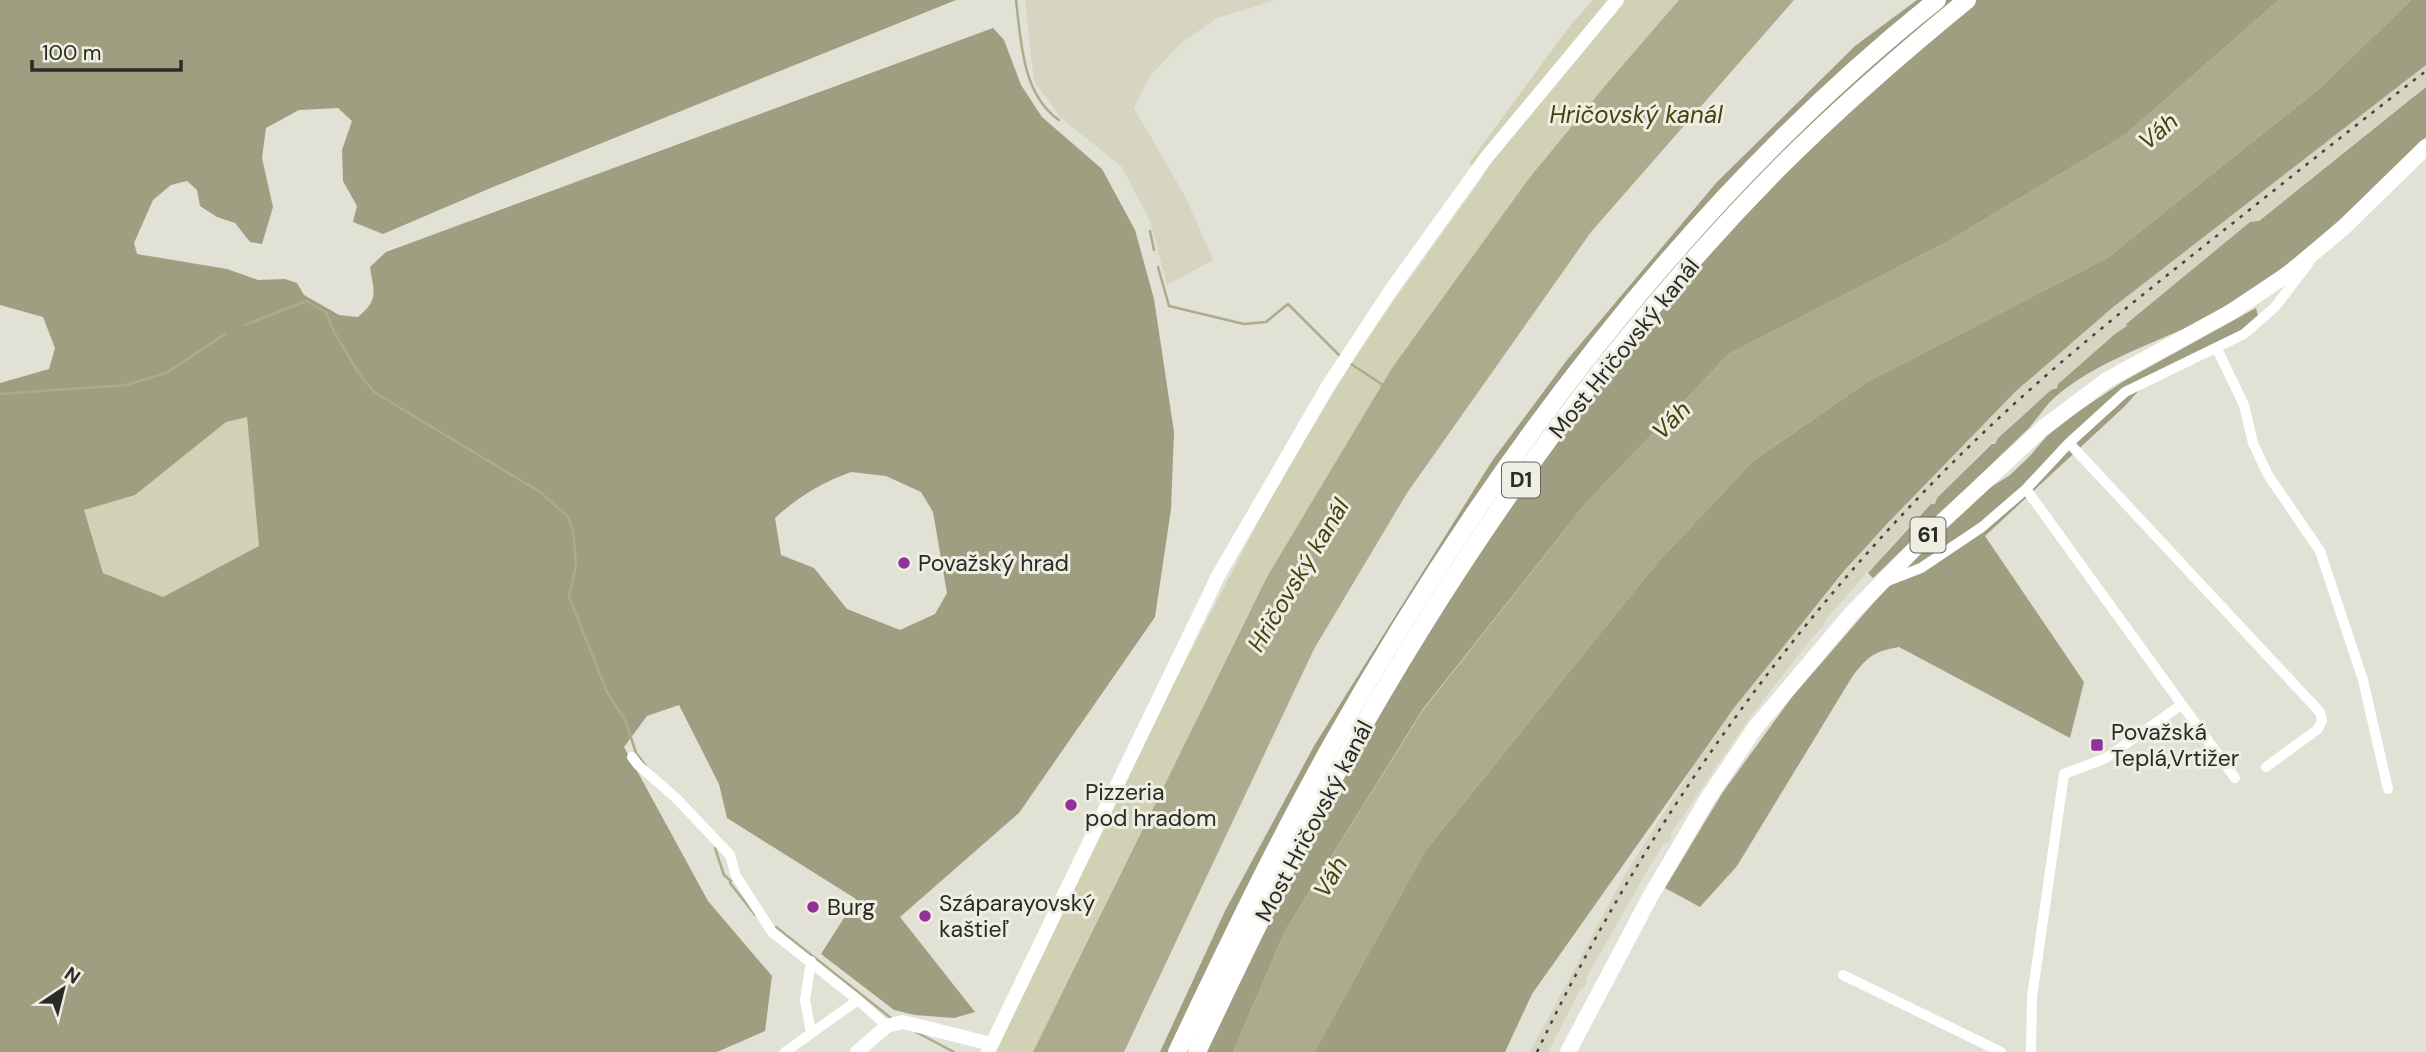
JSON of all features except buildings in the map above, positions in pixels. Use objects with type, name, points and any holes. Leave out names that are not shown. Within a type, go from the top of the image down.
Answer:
[{"type":"highway","name":"Most Hričovský kanál","points":[[1177,1052],[1284,832],[1337,736],[1425,590],[1545,416],[1628,308],[1717,208],[1812,111],[1937,0]]},
{"type":"highway","name":"Most Hričovský kanál","points":[[1197,1052],[1273,896],[1348,755],[1435,609],[1529,469],[1635,330],[1729,221],[1833,117],[1967,0]]},
{"type":"main road","points":[[857,1052],[887,1026],[910,1022],[990,1048],[1212,587],[1328,386],[1391,290],[1486,158],[1617,0]]},
{"type":"main road","name":"61","points":[[1568,1052],[1650,897],[1707,798],[1785,691],[1881,583],[2003,464],[2076,402],[2119,373],[2256,296],[2317,252],[2426,147]]},
{"type":"street","points":[[1881,583],[1906,576],[1982,527],[2026,489],[2068,443],[2125,392],[2217,349],[2259,323],[2289,290],[2317,252]]},
{"type":"street","points":[[2217,349],[2244,405],[2253,443],[2268,475],[2320,551],[2363,680],[2388,789]]},
{"type":"street","points":[[2068,443],[2320,712],[2322,720],[2318,729],[2266,767]]},
{"type":"street","points":[[2026,489],[2235,778]]},
{"type":"street","points":[[2031,1052],[2032,997],[2064,774],[2106,758],[2181,705]]},
{"type":"street","points":[[632,757],[676,798],[730,855],[736,876],[772,932],[887,1026]]},
{"type":"street","points":[[810,965],[805,1000],[811,1033]]},
{"type":"street","points":[[1846,980],[2001,1052]]},
{"type":"street","points":[[785,1052],[858,1000]]},
{"type":"shaded area","points":[[0,0],[956,0],[383,234],[353,222],[357,206],[343,181],[342,150],[352,121],[338,108],[299,110],[266,128],[262,158],[273,207],[262,244],[250,242],[235,223],[217,217],[200,206],[197,190],[187,181],[171,185],[153,200],[134,243],[137,254],[227,269],[258,280],[285,279],[297,283],[304,295],[339,315],[358,317],[372,300],[370,267],[386,252],[993,28],[1004,40],[1021,85],[1042,117],[1102,169],[1135,230],[1154,299],[1174,432],[1171,509],[1155,617],[1019,813],[900,917],[975,1012],[954,1018],[915,1015],[894,1010],[821,954],[856,899],[727,818],[719,784],[679,705],[647,716],[624,747],[708,901],[772,976],[765,1031],[717,1052],[0,1052],[0,383],[49,369],[55,348],[43,317],[0,305]],"holes":[[[247,417],[259,546],[163,597],[103,573],[84,510],[135,495],[226,422]],[[851,472],[886,476],[921,492],[933,512],[947,593],[935,614],[900,630],[847,609],[814,568],[781,555],[775,518],[810,491]]]},
{"type":"shaded area","points":[[1025,0],[1276,0],[1217,18],[1180,44],[1149,77],[1134,108],[1185,196],[1213,260],[1167,285],[1150,221],[1122,167],[1060,117],[1034,81]]},
{"type":"shaded area","points":[[1593,0],[1679,0],[1530,177],[1392,368],[1268,575],[1033,1052],[981,1052],[1276,488],[1363,344],[1484,175],[1469,163],[1570,26]]},
{"type":"shaded area","points":[[1917,0],[2279,0],[2125,135],[1945,243],[1729,354],[1586,503],[1423,709],[1285,931],[1233,1052],[1160,1052],[1225,911],[1314,746],[1492,461],[1567,360],[1717,182],[1855,46]]},
{"type":"shaded area","points":[[2411,0],[2426,0],[2426,65],[2112,308],[2016,391],[1844,571],[1734,708],[1532,994],[1505,1052],[1314,1052],[1425,851],[1657,563],[1753,461],[1867,382],[2107,258],[2320,88]]},
{"type":"shaded area","points":[[2426,65],[2426,87],[2258,221],[2250,222],[2126,323],[2128,326],[2115,334],[2058,384],[2057,388],[2051,390],[2010,426],[1997,442],[1991,444],[1869,570],[1825,621],[1823,628],[1811,639],[1748,720],[1670,835],[1672,837],[1668,843],[1665,842],[1585,980],[1587,981],[1548,1052],[1530,1052],[1623,878],[1703,751],[1760,674],[1865,548],[2016,391],[2060,352],[2112,308]]},
{"type":"shaded area","points":[[2426,87],[2426,137],[2314,242],[2266,280],[2212,314],[2098,368],[2063,390],[2029,428],[1873,578],[1868,573],[1931,504],[1935,504],[1937,498],[1995,444],[1998,438],[2127,326],[2126,324],[2250,222],[2259,221]]},
{"type":"shaded area","points":[[2256,308],[2258,316],[2242,330],[2150,378],[2125,406],[1985,536],[2084,682],[2070,738],[1899,647],[1883,651],[1867,659],[1852,677],[1737,866],[1700,907],[1665,888],[1723,792],[1792,697],[1882,593],[1934,540],[1988,489],[2010,475],[2047,436],[2073,415],[2124,381]]},
{"type":"shaded area","points":[[247,416],[259,546],[163,597],[103,573],[84,510],[134,495],[226,422]]},
{"type":"water","name":"Hričovský kanál","points":[[1679,0],[1794,0],[1591,232],[1407,493],[1314,649],[1124,1052],[1033,1052],[1268,575],[1392,368],[1530,177]]},
{"type":"water","name":"Váh","points":[[2279,0],[2411,0],[2320,88],[2107,258],[1867,382],[1753,461],[1657,563],[1425,851],[1314,1052],[1233,1052],[1285,931],[1423,710],[1586,503],[1729,354],[1945,243],[2125,135]]},
{"type":"waterway","points":[[1016,0],[1022,49],[1030,81],[1037,96],[1059,120]]},
{"type":"waterway","points":[[1150,231],[1154,250]]},
{"type":"waterway","points":[[1158,267],[1169,306],[1244,324],[1266,322],[1288,304],[1340,356]]},
{"type":"waterway","points":[[245,325],[306,301],[326,312],[334,332],[358,372],[374,392],[540,492],[568,517],[573,530],[576,565],[569,597],[607,692],[626,722],[636,753],[646,766]]},
{"type":"waterway","points":[[0,394],[126,385],[166,373],[225,334]]},
{"type":"waterway","points":[[1348,362],[1383,385]]},
{"type":"waterway","points":[[715,848],[724,875],[755,915]]},
{"type":"waterway","points":[[776,927],[891,1018]]},
{"type":"waterway","points":[[916,1032],[954,1052]]},
{"type":"railway","points":[[1537,1052],[1580,966],[1627,882],[1678,801],[1789,646],[1850,572],[1915,501],[2037,383],[2151,288],[2426,71]]},
{"type":"place","name":"Považský hrad","points":[[904,563]]},
{"type":"place","name":"Považská Teplá,Vrtižer","points":[[2097,745]]},
{"type":"place","name":"Pizzeria pod hradom","points":[[1071,805]]},
{"type":"place","name":"Burg","points":[[813,907]]},
{"type":"place","name":"Száparayovský kaštieľ","points":[[925,916]]}]
